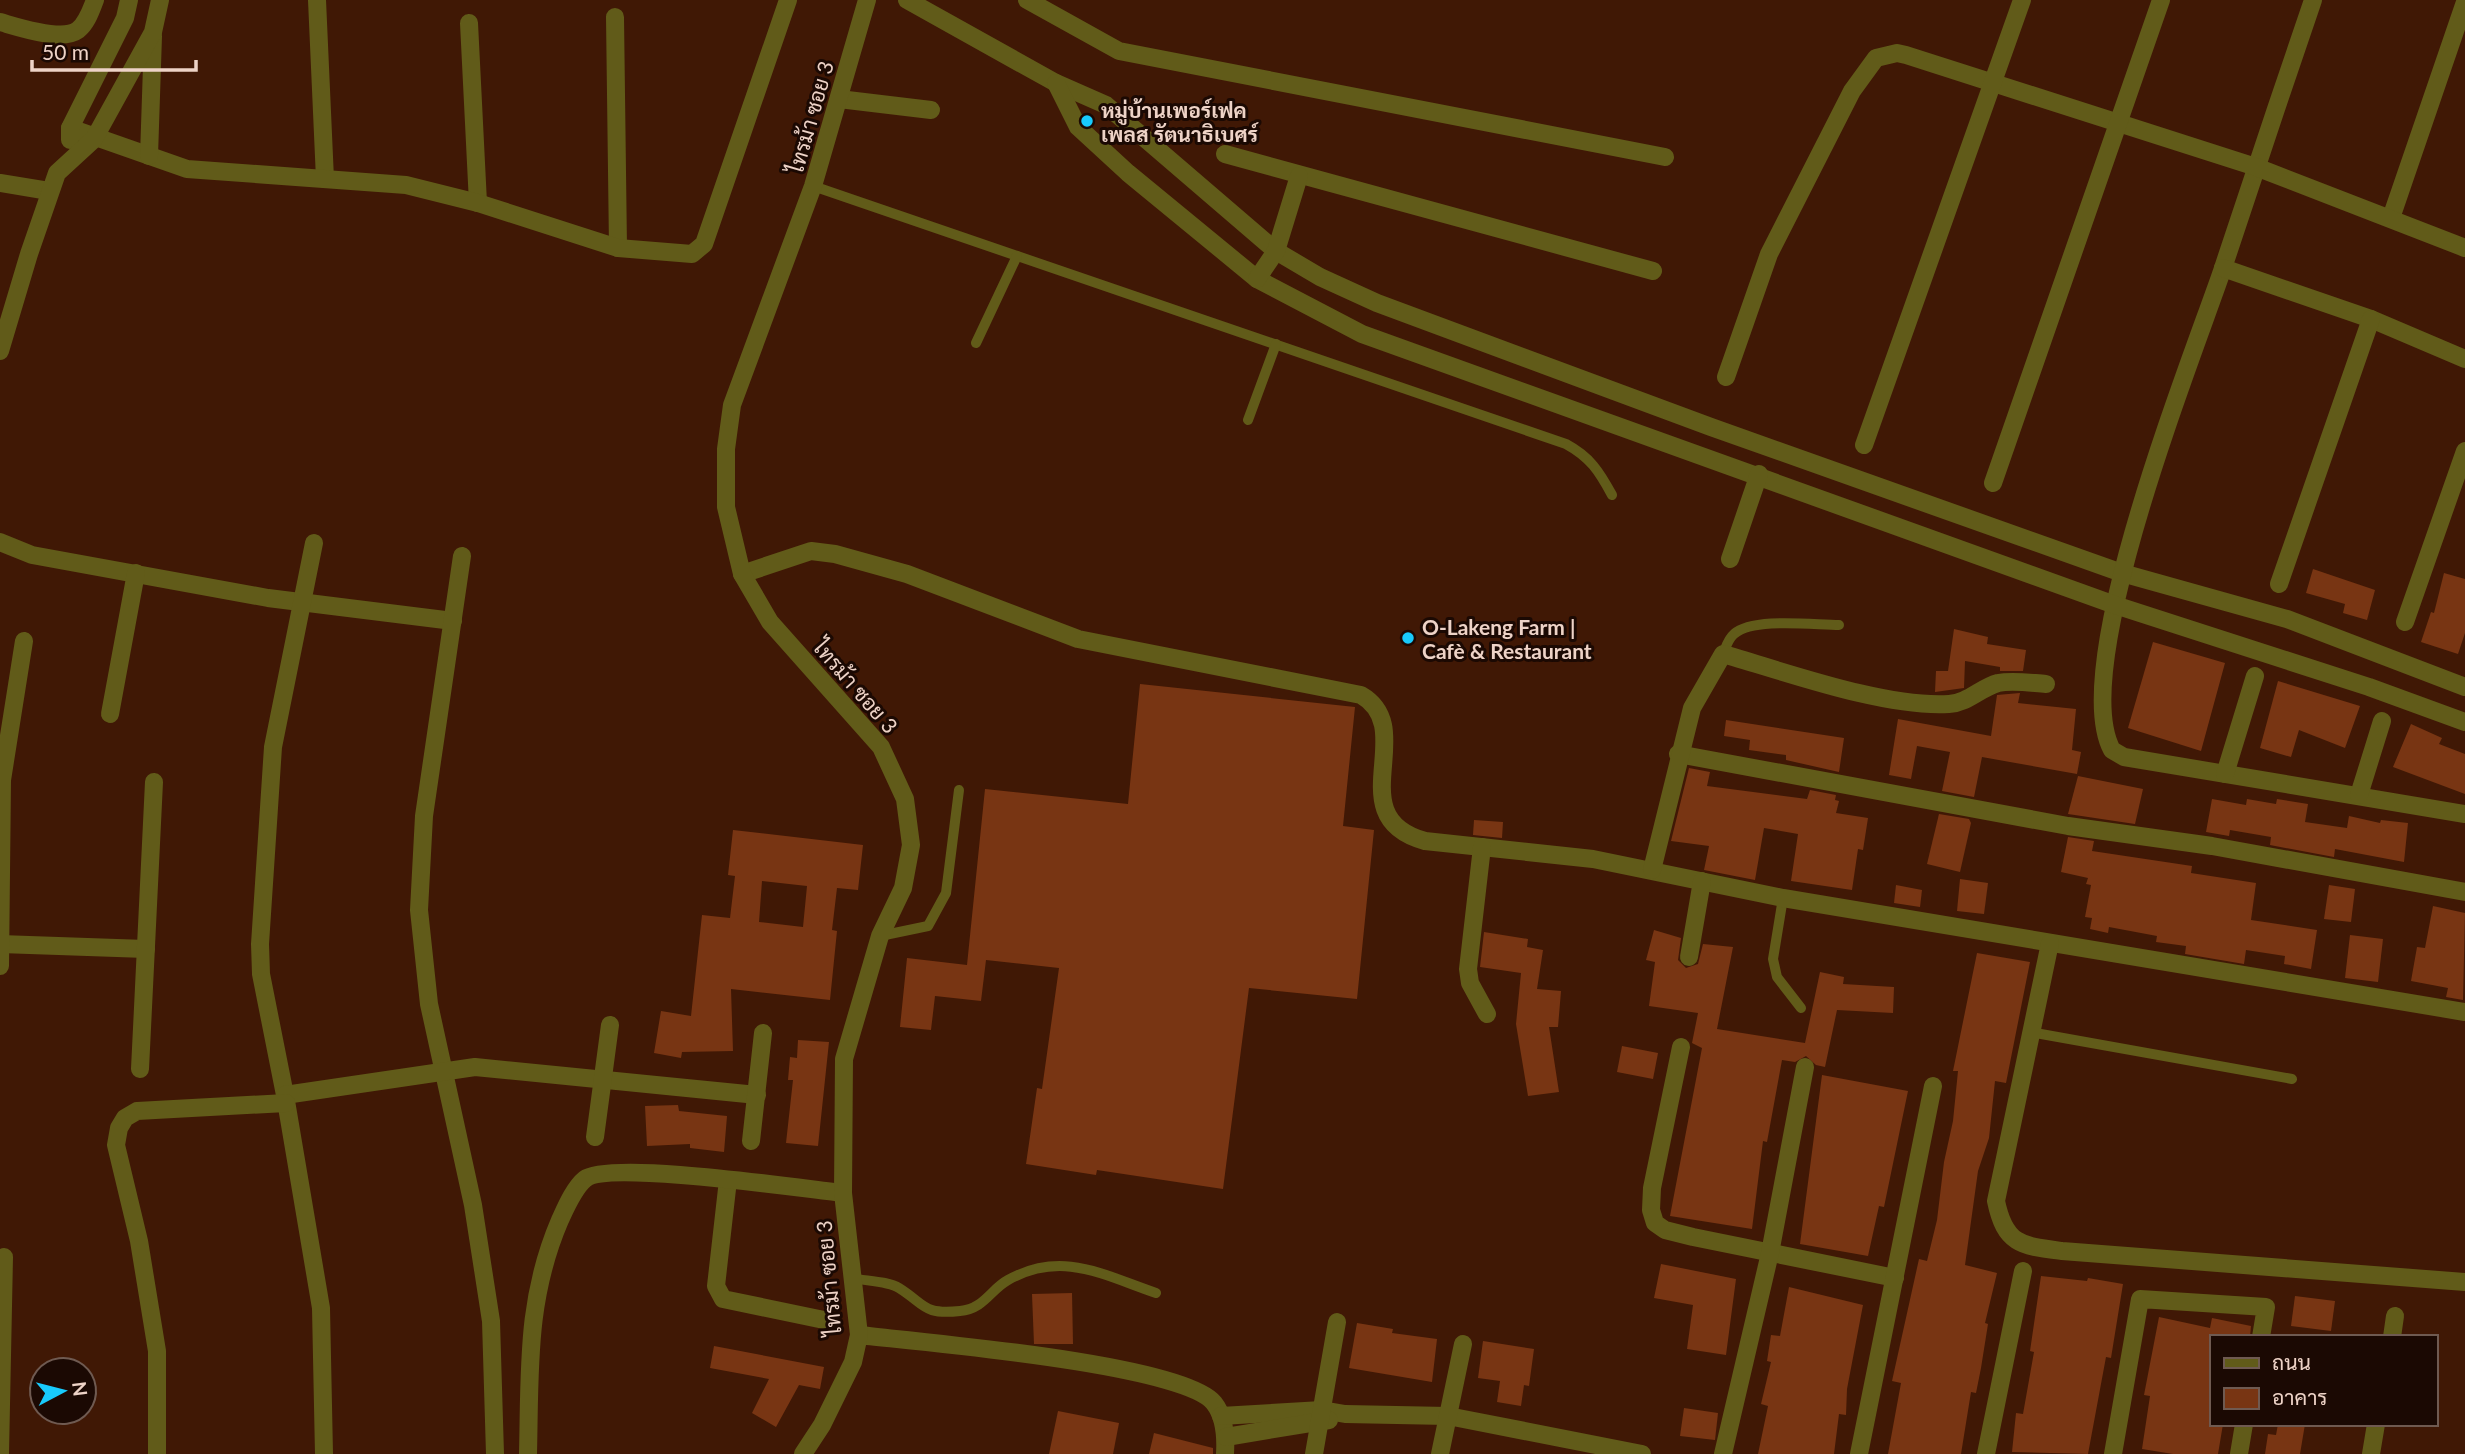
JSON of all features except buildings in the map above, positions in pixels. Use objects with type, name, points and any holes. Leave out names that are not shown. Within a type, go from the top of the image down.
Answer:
[{"type":"street","points":[[0,22],[40,32],[70,34],[80,29],[95,0]]},
{"type":"street","points":[[71,158],[69,128],[125,18],[129,0]]},
{"type":"street","points":[[149,156],[153,32],[160,0]]},
{"type":"street","points":[[317,0],[325,178]]},
{"type":"street","points":[[69,128],[94,139],[187,169],[406,185],[478,203],[618,248],[692,254],[704,243],[788,0]]},
{"type":"street","name":"ไทรม้า ซอย 3","points":[[803,1454],[822,1425],[853,1362],[859,1335],[843,1193],[844,1059],[880,936],[903,888],[911,845],[905,799],[881,747],[770,622],[742,574],[726,507],[726,449],[732,405],[813,186],[867,0]]},
{"type":"street","points":[[907,0],[1056,83],[1106,105],[1276,251],[1320,277],[1377,303],[1654,407],[2122,573],[2287,619],[2465,687]]},
{"type":"street","points":[[1027,0],[1119,51],[1665,157]]},
{"type":"street","points":[[1864,445],[2021,0]]},
{"type":"street","points":[[1993,483],[2161,0]]},
{"type":"street","points":[[2312,0],[2122,573],[2102,701],[2103,724],[2112,750],[2124,758],[2360,794],[2465,814]]},
{"type":"street","points":[[2391,218],[2465,2]]},
{"type":"street","points":[[615,17],[618,248]]},
{"type":"street","points":[[469,23],[478,203]]},
{"type":"street","points":[[0,351],[49,191],[57,173],[94,139],[153,32]]},
{"type":"street","points":[[1726,377],[1784,219],[1852,91],[1876,58],[1897,53],[2119,121],[2256,167],[2465,248]]},
{"type":"street","points":[[1056,83],[1078,127],[1128,173],[1257,279],[1362,334],[1608,423],[1759,474],[2115,605],[2369,687],[2465,722]]},
{"type":"street","points":[[839,99],[931,110]]},
{"type":"street","points":[[1225,154],[1653,271]]},
{"type":"street","points":[[1257,279],[1276,251],[1299,176]]},
{"type":"street","points":[[0,183],[49,191]]},
{"type":"street","points":[[2223,268],[2371,319],[2465,359]]},
{"type":"street","points":[[2279,584],[2371,319]]},
{"type":"street","points":[[1646,436],[1654,407]]},
{"type":"street","points":[[2405,622],[2465,451]]},
{"type":"street","points":[[1730,559],[1759,474]]},
{"type":"street","points":[[0,542],[32,555],[302,602],[453,621]]},
{"type":"street","points":[[314,543],[273,747],[260,944],[261,974],[286,1099],[321,1308],[324,1454]]},
{"type":"street","points":[[742,574],[811,551],[835,554],[907,575],[1078,639],[1360,695],[1374,702],[1385,723],[1381,796],[1386,814],[1398,829],[1425,841],[1593,859],[1783,898],[2465,1013]]},
{"type":"street","points":[[463,556],[424,816],[419,910],[429,1004],[473,1205],[491,1321],[495,1454]]},
{"type":"street","points":[[110,714],[136,573]]},
{"type":"street","points":[[0,966],[2,780],[24,641]]},
{"type":"street","points":[[1648,869],[1692,708],[1723,654],[1857,691],[1919,702],[1963,703],[1995,684],[2046,684]]},
{"type":"street","points":[[2225,775],[2255,676]]},
{"type":"street","points":[[2360,794],[2382,722]]},
{"type":"street","points":[[1678,754],[2042,821],[2212,846],[2465,892]]},
{"type":"street","points":[[140,1069],[154,782]]},
{"type":"street","points":[[1482,847],[1468,969],[1470,983],[1488,1014]]},
{"type":"street","points":[[1689,957],[1702,881]]},
{"type":"street","points":[[2050,943],[1996,1201],[2000,1221],[2010,1236],[2023,1246],[2465,1282]]},
{"type":"street","points":[[0,944],[146,950]]},
{"type":"street","points":[[596,1137],[610,1025]]},
{"type":"street","points":[[751,1142],[763,1033]]},
{"type":"street","points":[[1681,1047],[1652,1188],[1651,1210],[1655,1223],[1665,1230],[1693,1237],[1895,1278]]},
{"type":"street","points":[[157,1454],[157,1351],[139,1241],[116,1145],[119,1128],[125,1118],[137,1111],[286,1099],[475,1067],[757,1095]]},
{"type":"street","points":[[1723,1454],[1770,1252],[1805,1067]]},
{"type":"street","points":[[1859,1454],[1933,1086]]},
{"type":"street","points":[[528,1454],[531,1323],[549,1247],[566,1207],[586,1179],[602,1173],[728,1181],[843,1193]]},
{"type":"street","points":[[728,1181],[716,1286],[723,1299],[824,1320]]},
{"type":"street","points":[[0,1454],[4,1257]]},
{"type":"street","points":[[1986,1454],[2022,1271]]},
{"type":"street","points":[[2113,1454],[2140,1299],[2266,1307],[2260,1335]]},
{"type":"street","points":[[2392,1335],[2395,1316]]},
{"type":"street","points":[[1314,1454],[1337,1322]]},
{"type":"street","points":[[859,1335],[1074,1361],[1171,1379],[1198,1389],[1214,1402],[1221,1416],[1225,1445],[1321,1416]]},
{"type":"street","points":[[1440,1454],[1463,1344]]},
{"type":"street","points":[[1221,1416],[1448,1416],[1642,1454]]},
{"type":"street","points":[[2239,1454],[2245,1426]]},
{"type":"street","points":[[2371,1454],[2376,1426]]},
{"type":"lane","points":[[813,186],[1566,444],[1584,453],[1595,464],[1612,495]]},
{"type":"lane","points":[[976,343],[1017,256]]},
{"type":"lane","points":[[1248,420],[1276,344]]},
{"type":"lane","points":[[1723,654],[1735,632],[1748,627],[1839,625]]},
{"type":"lane","points":[[880,936],[928,926],[935,913],[946,892],[958,790]]},
{"type":"lane","points":[[1783,898],[1773,959],[1777,977],[1801,1008]]},
{"type":"lane","points":[[2030,1032],[2292,1079]]},
{"type":"lane","points":[[852,1278],[898,1286],[912,1300],[934,1312],[964,1311],[989,1299],[1006,1281],[1037,1268],[1072,1264],[1156,1293]]},
{"type":"place","name":"หมู่บ้านเพอร์เฟค เพลส รัตนาธิเบศร์","points":[[1087,121]]},
{"type":"place","name":"O-Lakeng Farm | Cafè & Restaurant","points":[[1408,638]]}]
